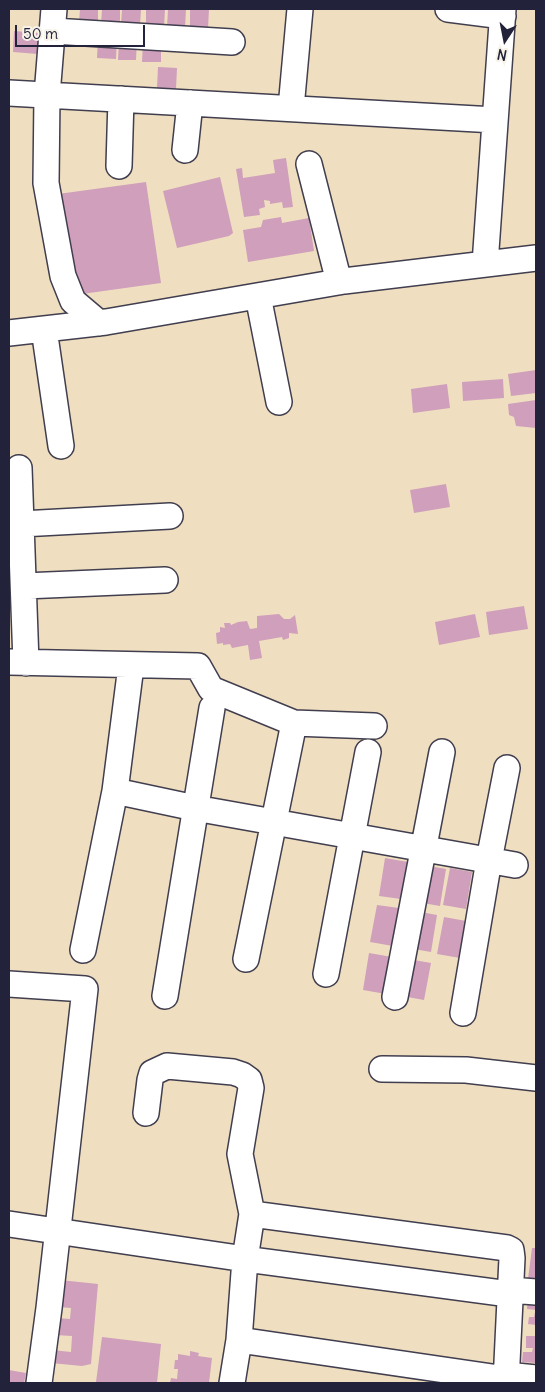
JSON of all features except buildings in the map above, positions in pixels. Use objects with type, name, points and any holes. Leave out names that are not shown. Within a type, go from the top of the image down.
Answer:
[{"type":"street","points":[[290,108],[300,9]]},
{"type":"street","points":[[448,9],[503,12],[485,264]]},
{"type":"street","points":[[99,323],[73,301],[63,276],[46,183],[47,95],[54,20],[232,42]]},
{"type":"street","points":[[9,92],[494,120]]},
{"type":"street","points":[[119,166],[120,99]]},
{"type":"street","points":[[185,150],[190,102]]},
{"type":"street","points":[[309,164],[339,282]]},
{"type":"street","points":[[9,333],[99,323],[339,282],[536,258]]},
{"type":"street","points":[[258,296],[279,402]]},
{"type":"street","points":[[44,329],[61,446]]},
{"type":"street","points":[[19,468],[17,520],[24,586],[17,663],[198,666],[211,689],[294,723],[374,726]]},
{"type":"street","points":[[17,520],[170,516]]},
{"type":"street","points":[[24,586],[165,580]]},
{"type":"street","points":[[83,950],[115,791],[131,666]]},
{"type":"street","points":[[166,996],[212,708]]},
{"type":"street","points":[[246,958],[294,723]]},
{"type":"street","points":[[326,974],[368,752]]},
{"type":"street","points":[[395,997],[442,752]]},
{"type":"street","points":[[463,1013],[507,768]]},
{"type":"street","points":[[115,791],[195,808],[515,865]]},
{"type":"street","points":[[9,984],[85,989],[39,1383]]},
{"type":"street","points":[[146,1113],[152,1073],[167,1066],[233,1072],[249,1080],[250,1088],[240,1154],[252,1214],[245,1259],[239,1340],[232,1383]]},
{"type":"street","points":[[382,1069],[466,1070],[536,1078]]},
{"type":"street","points":[[252,1214],[511,1250],[506,1379]]},
{"type":"street","points":[[9,1224],[245,1259],[509,1292],[536,1292]]},
{"type":"street","points":[[239,1340],[506,1379],[536,1378]]}]
